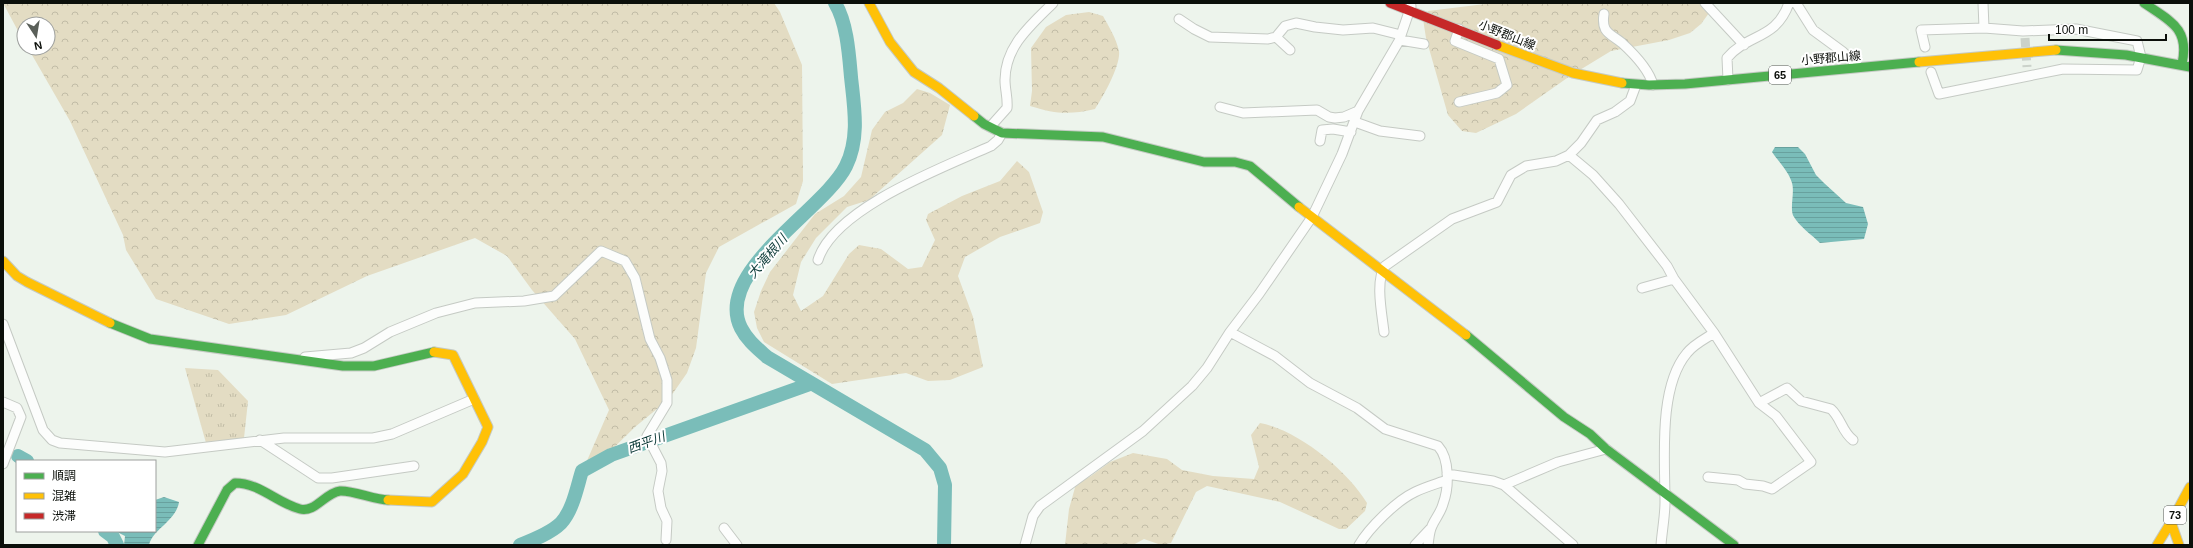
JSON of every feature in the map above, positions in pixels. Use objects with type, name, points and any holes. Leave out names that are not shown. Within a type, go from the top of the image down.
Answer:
[{"type":"street","points":[[869,3],[890,42],[914,72],[990,127],[1002,132],[1104,137],[1204,162],[1235,162],[1250,166],[1312,218],[1381,272],[1470,338],[1564,417],[1590,434],[1606,449],[1734,545]]},
{"type":"street","points":[[990,127],[1007,108],[1005,81],[1011,51],[1033,22],[1053,3]]},
{"type":"street","name":"小野郡山線","points":[[1390,3],[1411,6],[1460,29],[1543,62],[1576,72],[1636,84],[1652,85],[1728,80],[2050,50],[2079,50],[2141,57],[2186,66]]},
{"type":"street","points":[[1705,3],[1744,45]]},
{"type":"street","points":[[1728,80],[1727,58],[1744,45],[1775,27],[1782,19],[1789,3]]},
{"type":"street","points":[[1796,3],[1813,30],[1843,52],[1859,67]]},
{"type":"street","points":[[1983,3],[1984,28]]},
{"type":"street","points":[[2144,3],[2181,31],[2186,44],[2186,66]]},
{"type":"street","points":[[1025,545],[1033,516],[1040,506],[1106,460],[1143,431],[1175,402],[1207,368],[1230,332],[1259,294],[1312,218],[1351,132],[1358,111],[1401,38],[1411,6]]},
{"type":"street","points":[[1604,14],[1604,27],[1610,36],[1621,42],[1643,65],[1650,75],[1652,85]]},
{"type":"street","points":[[1179,19],[1194,30],[1210,37],[1268,39],[1276,37],[1285,26],[1296,23],[1343,30],[1373,28],[1424,44]]},
{"type":"street","points":[[1925,47],[1922,30],[1984,28],[2024,34],[2076,29],[2137,41],[2141,57],[2137,70],[2072,68],[2028,71],[1939,94],[1931,72]]},
{"type":"street","points":[[1459,102],[1497,93],[1507,85],[1500,59],[1455,41],[1460,29]]},
{"type":"street","points":[[1276,37],[1290,50]]},
{"type":"street","points":[[1384,332],[1380,299],[1381,272],[1393,259],[1452,219],[1497,202],[1511,175],[1526,166],[1556,161],[1569,155],[1581,143],[1597,120],[1626,106],[1632,97],[1636,84]]},
{"type":"street","points":[[1220,107],[1243,113],[1317,110],[1329,117],[1335,118],[1344,117],[1358,111]]},
{"type":"street","points":[[1355,122],[1380,131],[1420,136]]},
{"type":"street","points":[[1320,141],[1322,130],[1333,129],[1351,132]]},
{"type":"street","points":[[818,260],[831,236],[846,222],[889,195],[937,169],[991,146],[998,140],[1002,132]]},
{"type":"street","points":[[1569,155],[1593,175],[1619,204],[1668,266],[1674,279],[1714,334],[1759,403],[1776,416],[1811,462],[1772,489],[1764,486],[1745,484],[1738,480],[1708,477]]},
{"type":"street","points":[[294,358],[351,353],[364,348],[390,332],[443,311],[475,303],[524,300],[554,296],[601,251],[624,261],[635,278],[650,340],[660,358],[667,380],[667,403],[647,436],[661,463],[662,471],[658,491],[661,508],[667,521],[666,540]]},
{"type":"street","points":[[3,261],[17,276],[26,282],[140,337],[194,346],[361,367],[374,366],[429,352],[446,351],[453,355],[461,368],[488,427],[482,442],[463,474],[445,492],[432,502],[381,500],[341,491],[330,495],[310,509],[300,509],[247,483],[235,483],[227,490],[198,545]]},
{"type":"street","points":[[1642,288],[1674,279]]},
{"type":"street","points":[[3,324],[41,424],[52,440],[72,445],[165,452],[260,440],[307,436],[373,438],[392,434],[474,399]]},
{"type":"street","points":[[1230,332],[1275,356],[1310,383],[1357,408],[1385,429],[1438,446],[1443,451],[1447,477],[1443,504],[1431,528],[1428,545]]},
{"type":"street","points":[[1661,545],[1665,502],[1666,414],[1675,372],[1686,353],[1694,346],[1714,334]]},
{"type":"street","points":[[1759,403],[1787,388],[1801,401],[1831,409],[1835,413],[1846,434],[1853,440]]},
{"type":"street","points":[[3,402],[17,408],[21,417],[3,464]]},
{"type":"street","points":[[260,440],[318,478],[332,478],[414,466]]},
{"type":"street","points":[[1504,484],[1558,462],[1606,449]]},
{"type":"street","points":[[1358,545],[1364,536],[1397,504],[1413,493],[1447,477],[1493,481],[1504,484],[1572,545]]},
{"type":"street","name":"73","points":[[2179,545],[2171,522],[2190,487]]},
{"type":"street","points":[[2157,545],[2171,522]]},
{"type":"street","points":[[724,528],[737,545]]},
{"type":"street","points":[[1415,545],[1431,528]]},
{"type":"green space","points":[[3,3],[774,3],[780,12],[802,65],[803,181],[796,204],[719,247],[706,273],[696,348],[687,373],[669,399],[635,427],[595,466],[586,463],[609,410],[575,339],[532,290],[507,256],[475,238],[367,276],[286,315],[229,324],[156,299],[126,250],[123,235],[70,121],[33,56],[56,56],[56,16],[16,16],[16,27]]},
{"type":"green space","points":[[1493,3],[1708,3],[1709,13],[1701,24],[1690,33],[1669,40],[1611,51],[1570,76],[1516,114],[1476,133],[1462,131],[1448,115],[1426,38],[1423,19],[1428,11]]},
{"type":"green space","points":[[1089,12],[1103,16],[1114,37],[1119,51],[1117,64],[1107,89],[1095,109],[1062,113],[1047,111],[1030,106],[1032,91],[1031,48],[1046,27],[1066,15]]},
{"type":"green space","points":[[917,89],[930,93],[950,105],[942,135],[869,200],[847,207],[816,238],[801,262],[793,295],[801,311],[823,296],[849,254],[859,245],[881,249],[908,269],[922,267],[935,240],[926,220],[928,214],[962,196],[1000,181],[1017,161],[1029,172],[1043,212],[1040,223],[1000,237],[965,257],[958,276],[973,317],[983,367],[950,380],[928,381],[906,373],[832,384],[764,342],[757,328],[754,312],[761,291],[770,272],[815,214],[844,196],[861,177],[872,130],[885,112],[903,103]]},
{"type":"green space","points":[[185,368],[218,370],[248,401],[244,438],[206,443]]},
{"type":"green space","points":[[1260,423],[1275,427],[1290,434],[1320,453],[1358,490],[1367,503],[1365,511],[1346,529],[1339,529],[1280,502],[1207,486],[1196,492],[1171,543],[1161,545],[1144,539],[1133,545],[1065,545],[1069,509],[1076,484],[1091,476],[1110,462],[1133,453],[1167,459],[1182,470],[1213,476],[1254,479],[1259,467],[1251,435]]},
{"type":"water","points":[[1775,147],[1798,147],[1805,154],[1816,175],[1824,183],[1846,203],[1863,207],[1868,224],[1864,239],[1820,243],[1799,224],[1794,217],[1792,210],[1793,187],[1791,179],[1772,152]]},
{"type":"water","points":[[164,497],[179,502],[174,514],[155,534],[149,545],[124,545],[125,536],[117,532],[156,532],[156,500]]},
{"type":"waterway","name":"大滝根川","points":[[835,3],[839,11],[847,39],[853,99],[855,133],[850,155],[846,166],[834,183],[756,263],[743,285],[737,307],[741,328],[752,344],[767,357],[925,450],[940,468],[945,485],[944,545]]},
{"type":"waterway","name":"西平川","points":[[520,545],[547,533],[561,523],[572,505],[582,471],[611,455],[810,384]]},
{"type":"waterway","name":"西平川","points":[[18,456],[25,460]]},
{"type":"waterway","name":"西平川","points":[[106,532],[113,537],[117,545]]},
{"type":"tunnel","points":[[2025,38],[2027,67]]},
{"type":"traffic: fast","points":[[2144,3],[2176,27],[2183,42],[2184,52],[2182,64]]},
{"type":"traffic: fast","points":[[2056,50],[2126,55],[2190,67]]},
{"type":"traffic: fast","points":[[1622,83],[1649,85],[1685,84],[1919,62]]},
{"type":"traffic: fast","points":[[974,116],[984,124],[1002,133],[1103,137],[1204,162],[1235,162],[1250,166],[1299,207]]},
{"type":"traffic: fast","points":[[110,323],[150,339],[343,366],[374,366],[434,352]]},
{"type":"traffic: fast","points":[[1466,335],[1564,417],[1590,434],[1606,449],[1734,545]]},
{"type":"traffic: fast","points":[[198,545],[227,490],[235,483],[252,486],[300,509],[315,506],[330,495],[340,491],[388,500]]},
{"type":"traffic: slow","points":[[869,3],[890,42],[914,72],[939,88],[974,116]]},
{"type":"traffic: slow","points":[[1497,45],[1573,73],[1622,83]]},
{"type":"traffic: slow","points":[[1919,62],[2056,50]]},
{"type":"traffic: slow","points":[[1299,207],[1466,335]]},
{"type":"traffic: slow","points":[[3,261],[17,276],[27,282],[110,323]]},
{"type":"traffic: slow","points":[[388,500],[432,502],[463,474],[482,442],[488,427],[453,355],[434,352]]},
{"type":"traffic: slow","points":[[2179,545],[2171,522],[2190,487]]},
{"type":"traffic: slow","points":[[2157,545],[2171,522]]},
{"type":"traffic: jam","points":[[1390,3],[1497,45]]}]
